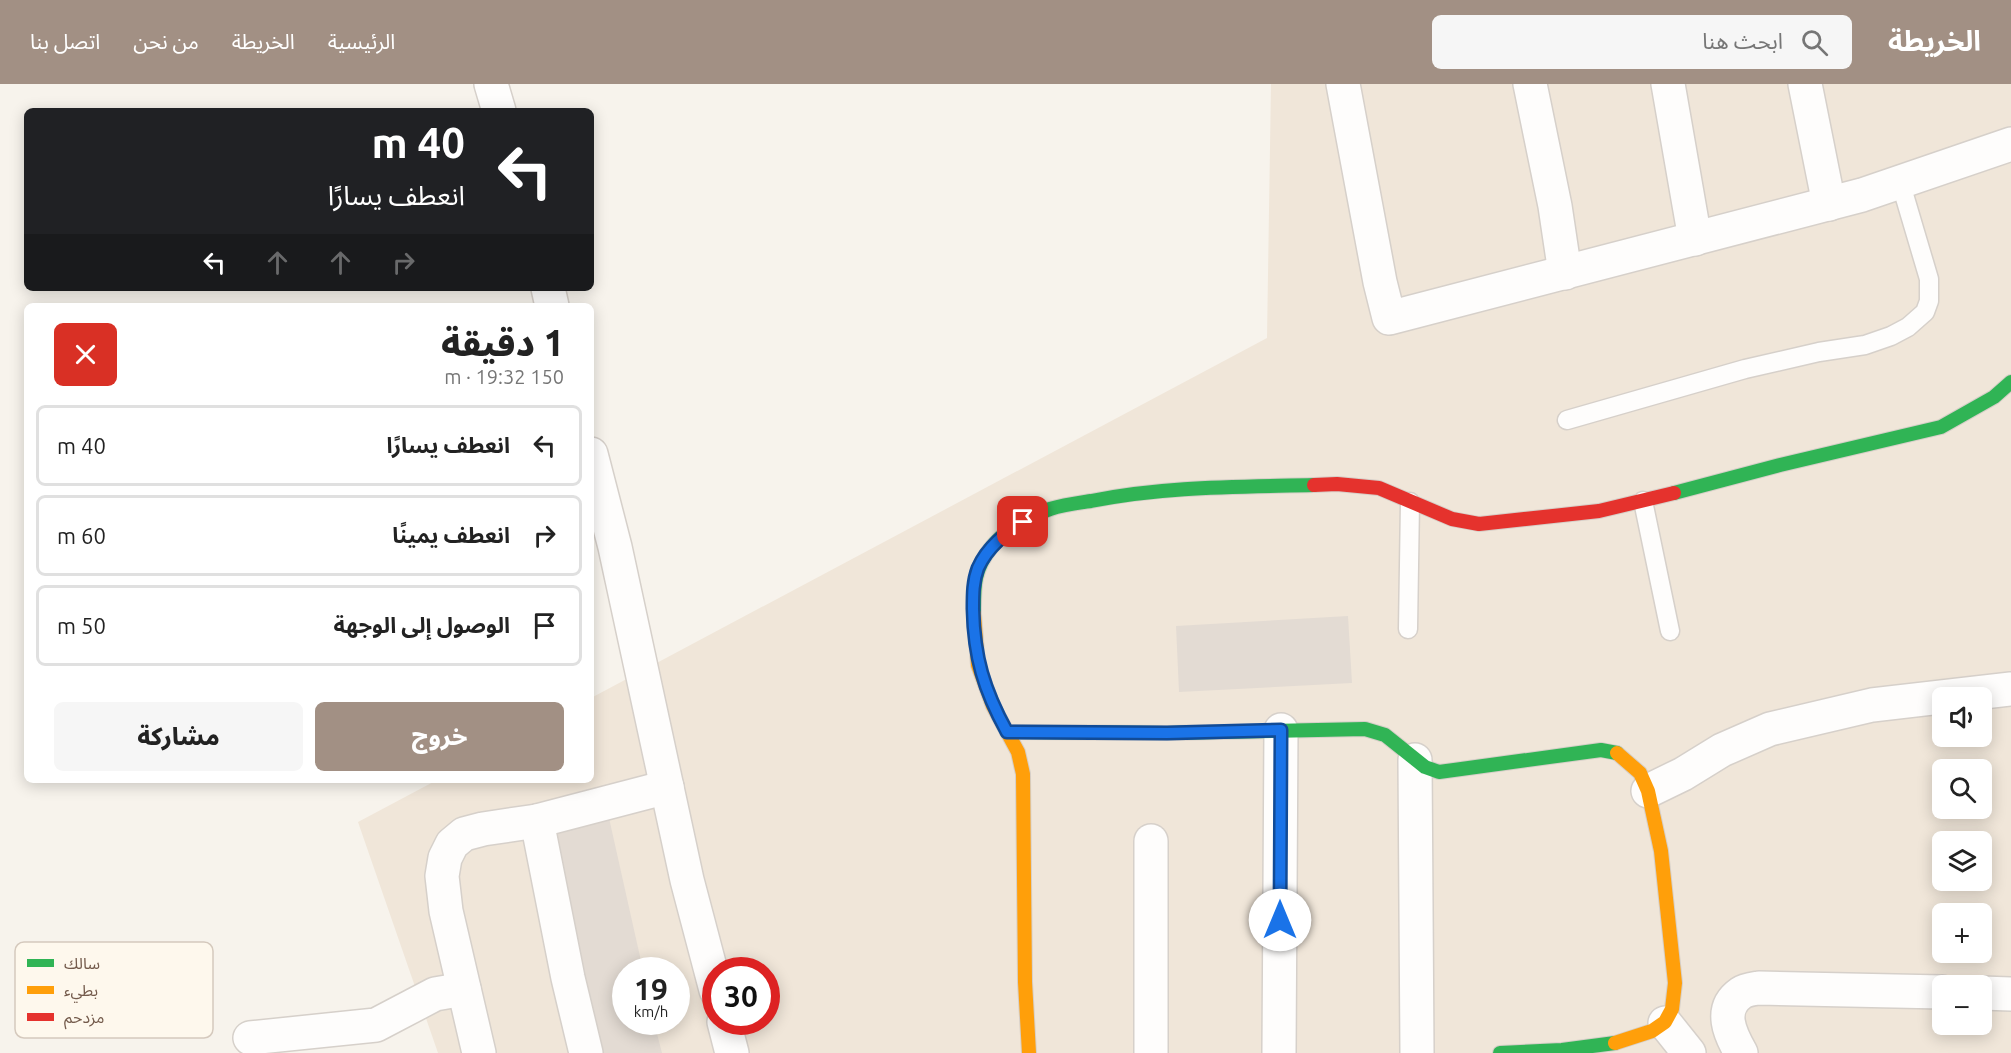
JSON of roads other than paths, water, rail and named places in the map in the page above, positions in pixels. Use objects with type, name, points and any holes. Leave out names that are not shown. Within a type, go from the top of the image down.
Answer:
[{"type":"street","points":[[491,84],[498,108]]},
{"type":"street","points":[[1343,84],[1380,282],[1389,318],[1862,195],[2011,144]]},
{"type":"street","points":[[1530,84],[1555,206],[1565,273]]},
{"type":"street","points":[[1668,84],[1695,239]]},
{"type":"street","points":[[1805,84],[1829,204]]},
{"type":"street","points":[[1029,1053],[1025,971],[1023,774],[1018,752],[993,706],[978,665],[974,629],[974,580],[990,548],[1002,536],[1023,522],[1050,509],[1130,493],[1203,488],[1337,484],[1379,488],[1452,519],[1479,524],[1599,511],[1941,427],[1994,397],[2011,382]]},
{"type":"street","points":[[594,466],[615,547],[687,880],[707,957]]},
{"type":"street","points":[[1648,791],[1683,774],[1722,750],[1770,729],[1872,705],[2011,689]]},
{"type":"street","points":[[1007,732],[1167,733],[1365,729],[1385,735],[1415,760],[1439,772],[1601,750],[1619,753],[1640,773],[1648,791],[1661,851],[1675,983],[1671,1013],[1665,1023],[1642,1036],[1579,1051],[1500,1053]]},
{"type":"street","points":[[1279,1053],[1281,730]]},
{"type":"street","points":[[1415,760],[1418,1053]]},
{"type":"street","points":[[479,1053],[446,910],[442,876],[445,858],[452,844],[464,834],[537,820],[667,787]]},
{"type":"street","points":[[537,820],[568,978],[586,1053]]},
{"type":"street","points":[[1150,1053],[1151,841]]},
{"type":"street","points":[[1741,1053],[1727,1023],[1729,1006],[1742,993],[1759,988],[1932,992]]},
{"type":"street","points":[[250,1038],[376,1025],[435,994],[464,989]]},
{"type":"street","points":[[1992,993],[2011,994]]},
{"type":"street","points":[[1665,1023],[1689,1053]]},
{"type":"street","points":[[727,1035],[732,1053]]},
{"type":"lane","points":[[1567,420],[1745,369],[1819,352],[1865,345],[1892,336],[1908,327],[1925,312],[1929,301],[1929,279],[1900,181]]},
{"type":"lane","points":[[1643,501],[1670,631]]},
{"type":"lane","points":[[1408,629],[1410,502]]}]
